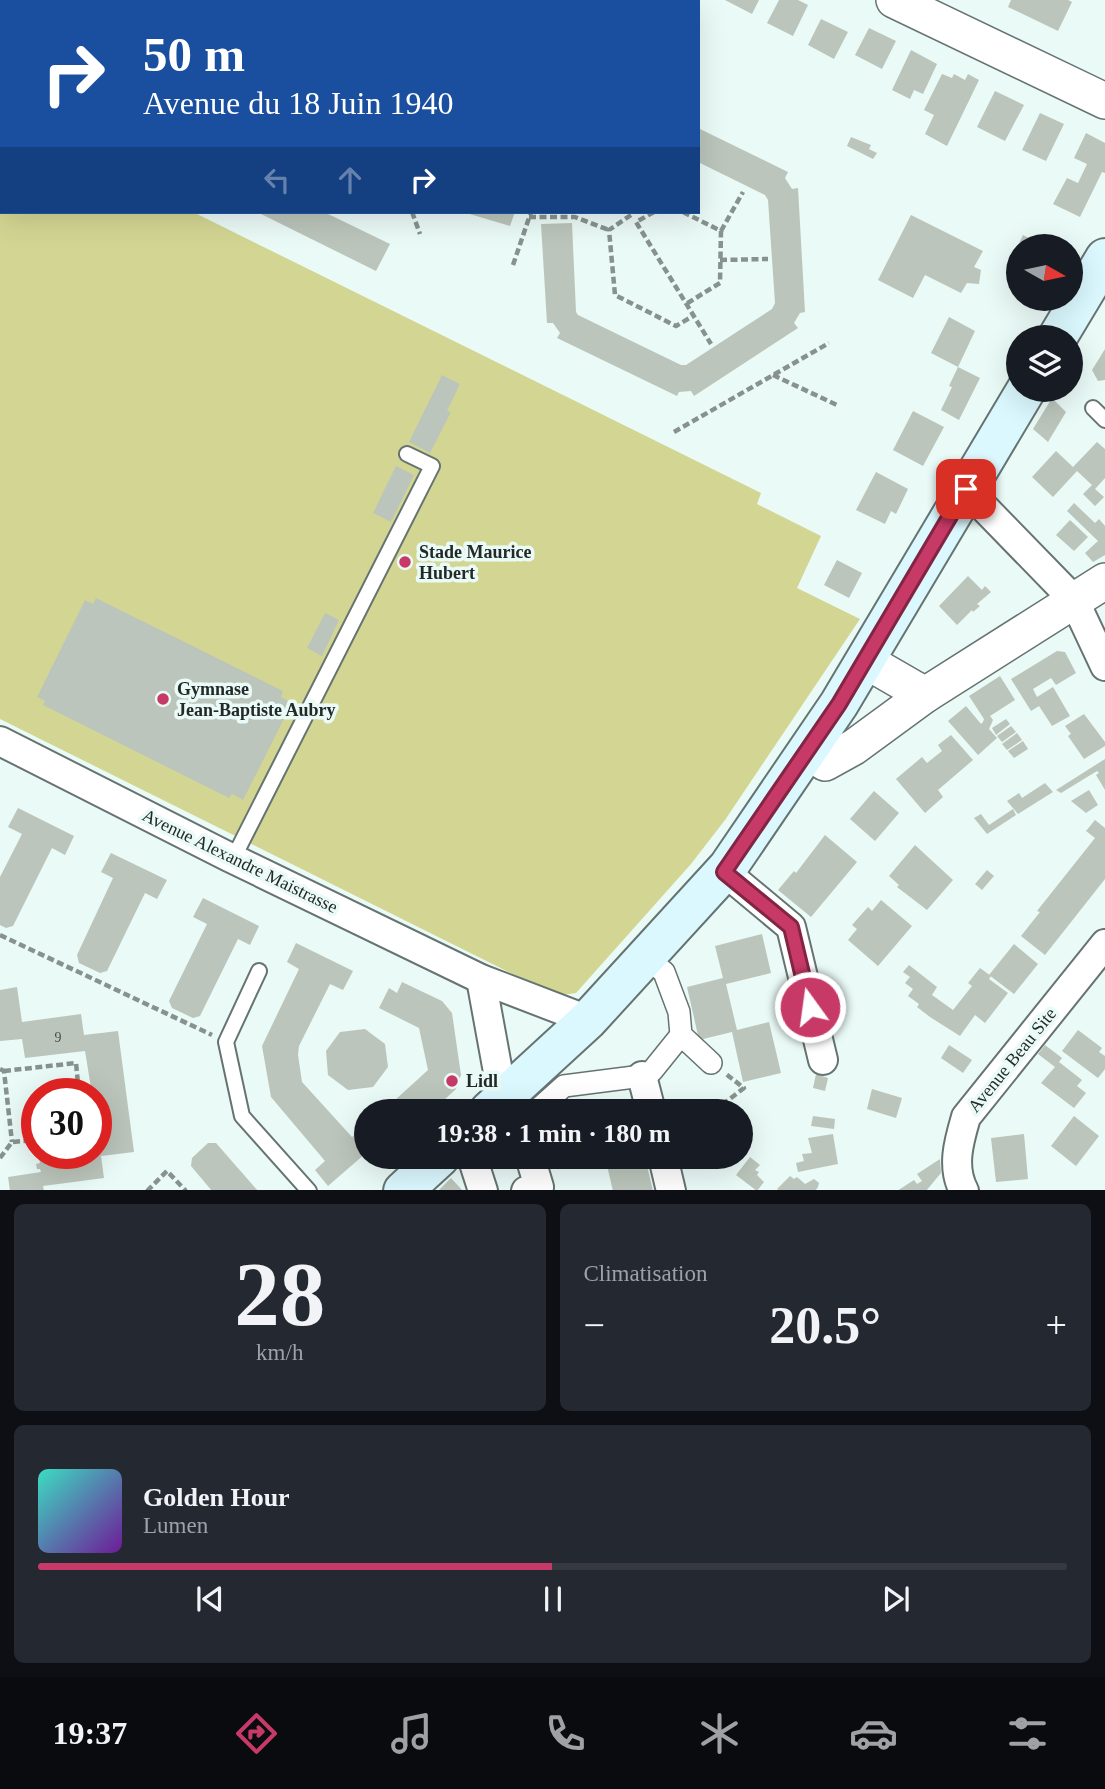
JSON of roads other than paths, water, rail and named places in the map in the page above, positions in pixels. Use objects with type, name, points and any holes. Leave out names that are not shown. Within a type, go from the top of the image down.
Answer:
[{"type":"main road","points":[[1065,325],[1105,258]]},
{"type":"main road","points":[[516,1099],[724,872],[809,750],[866,661],[1019,402]]},
{"type":"main road","points":[[404,1190],[427,1169]]},
{"type":"street","points":[[894,0],[1105,101]]},
{"type":"street","points":[[966,489],[1074,600],[1105,666]]},
{"type":"street","points":[[809,750],[825,763],[854,747],[925,695],[1105,581]]},
{"type":"street","points":[[866,661],[925,695]]},
{"type":"street","name":"Avenue Alexandre Maistrasse","points":[[0,741],[233,859],[481,979],[588,1020]]},
{"type":"street","points":[[724,872],[791,927],[823,1060]]},
{"type":"street","name":"Avenue Beau Site","points":[[964,1190],[956,1150],[966,1117],[1105,944]]},
{"type":"street","points":[[646,958],[664,972],[679,1013],[681,1035],[712,1063]]},
{"type":"street","points":[[481,979],[500,1083],[508,1099]]},
{"type":"street","points":[[528,1099],[564,1086],[642,1076],[652,1071],[681,1035]]},
{"type":"street","points":[[642,1076],[648,1099]]},
{"type":"street","points":[[476,1169],[483,1190]]},
{"type":"street","points":[[529,1190],[539,1187],[534,1169]]},
{"type":"street","points":[[666,1169],[671,1190]]},
{"type":"lane","points":[[1093,408],[1105,420]]},
{"type":"lane","points":[[233,859],[432,466],[407,454]]},
{"type":"lane","points":[[259,971],[226,1042],[242,1116],[308,1190]]},
{"type":"place","name":"Stade Maurice Hubert","points":[[405,562]]},
{"type":"place","name":"Gymnase Jean-Baptiste Aubry","points":[[163,699]]},
{"type":"place","name":"Lidl","points":[[452,1081]]}]
